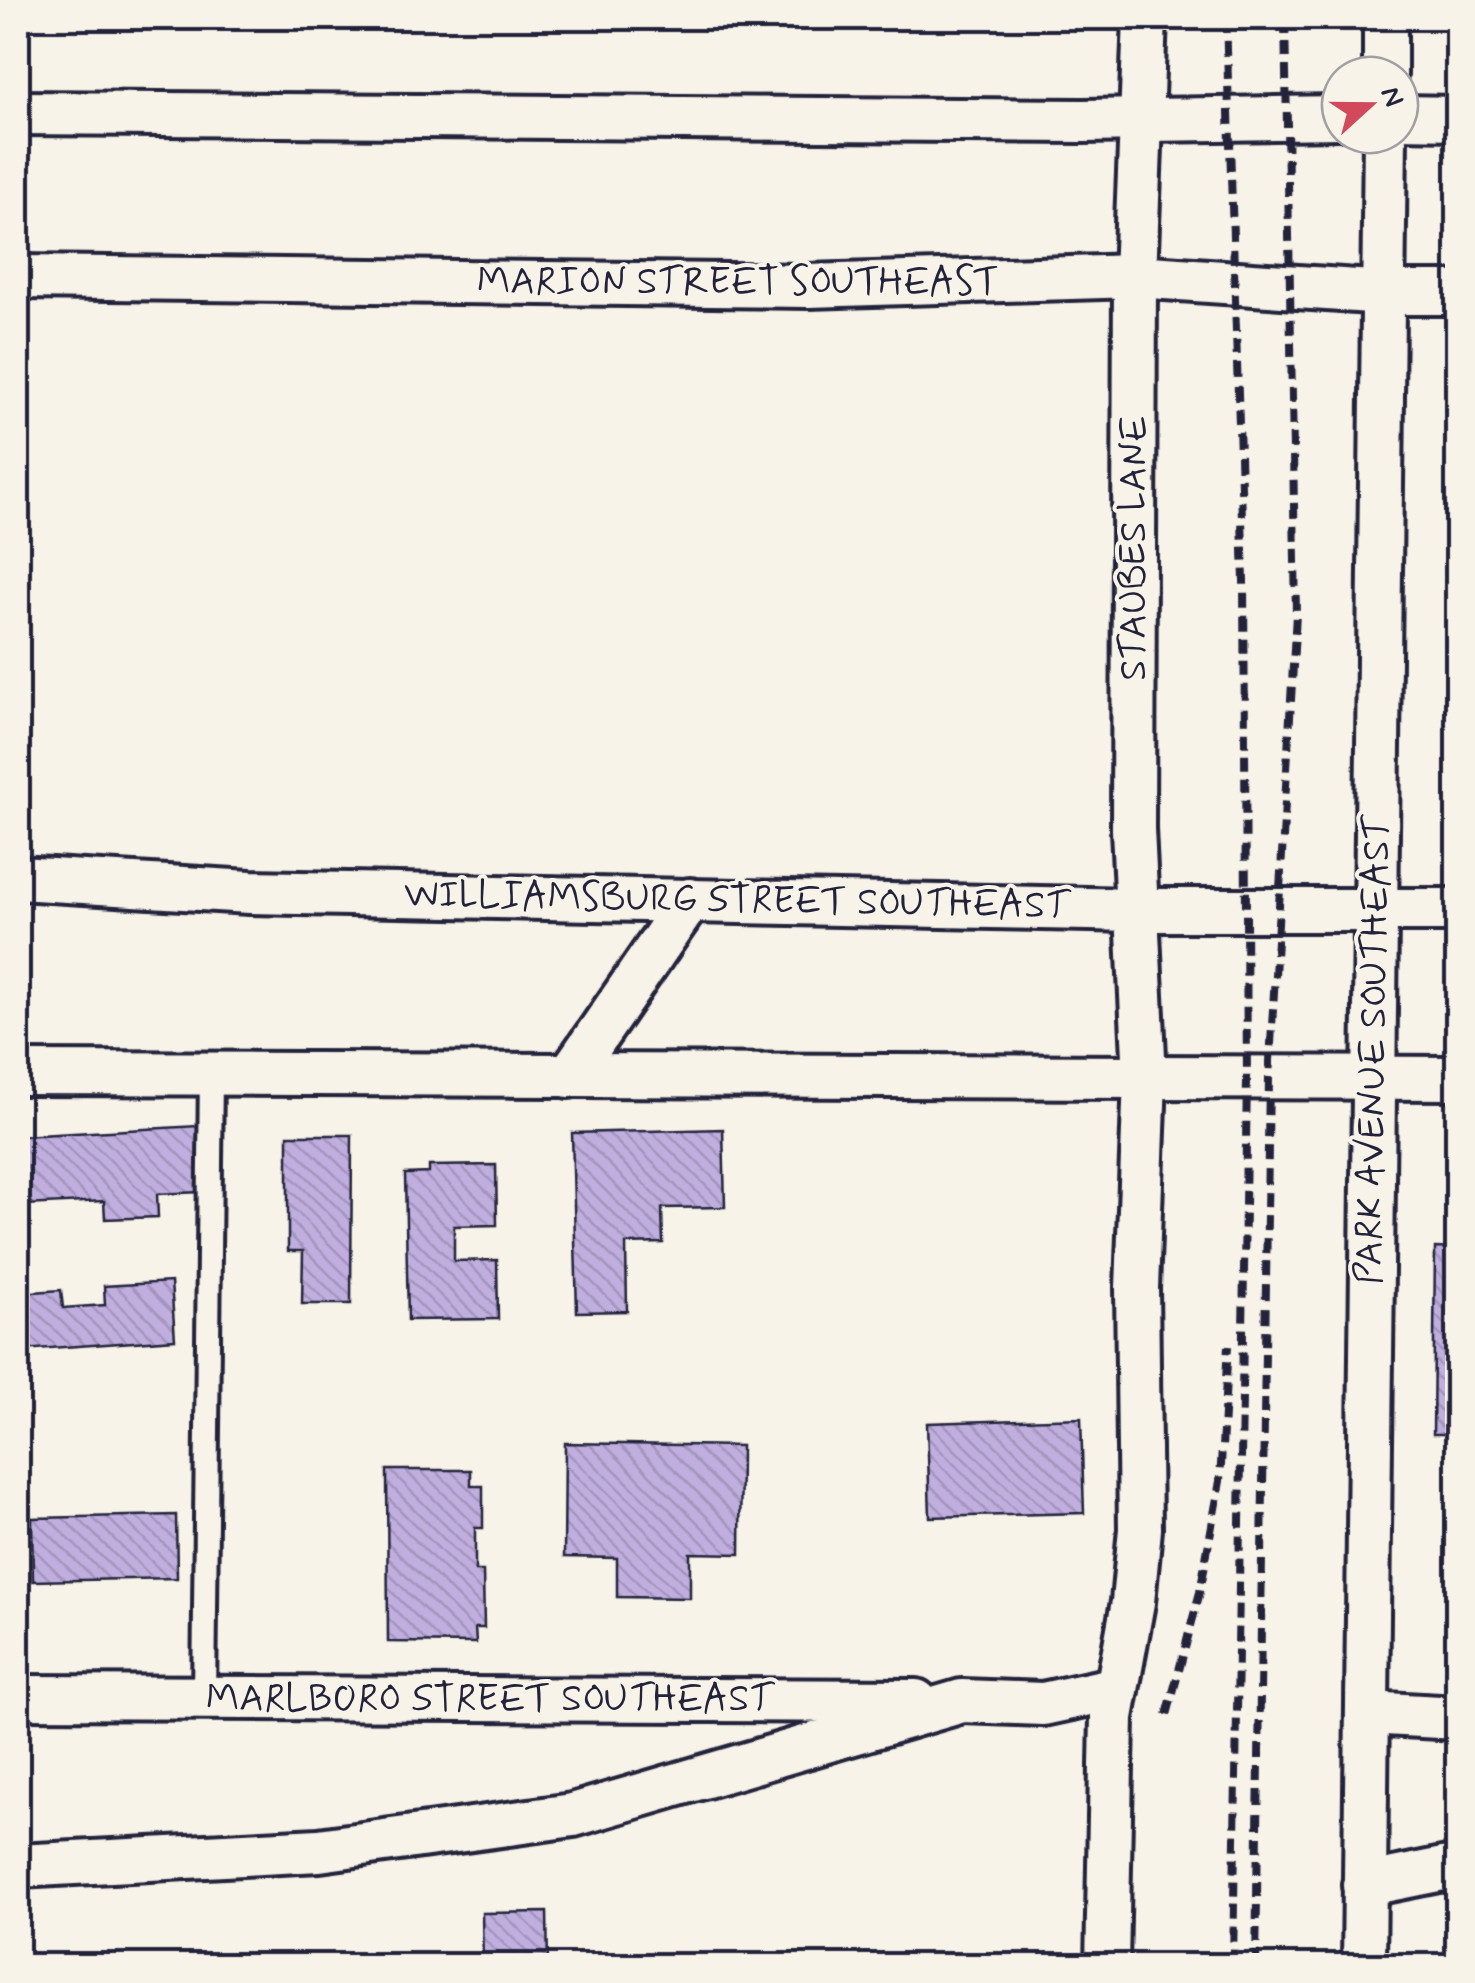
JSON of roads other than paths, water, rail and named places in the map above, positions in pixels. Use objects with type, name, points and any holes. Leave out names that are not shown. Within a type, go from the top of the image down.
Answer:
[{"type":"street","name":"STAUBES LANE","points":[[1145,18],[1135,276],[1136,910],[1145,1078]]},
{"type":"street","points":[[1385,18],[1385,55]]},
{"type":"street","points":[[18,112],[1142,120],[1320,117]]},
{"type":"street","points":[[1420,117],[1458,118]]},
{"type":"street","name":"PARK AVENUE SOUTHEAST","points":[[1364,1966],[1368,1340],[1378,908],[1385,155]]},
{"type":"street","name":"MARION STREET SOUTHEAST","points":[[18,277],[808,286],[1135,276],[1386,293],[1458,293]]},
{"type":"street","name":"WILLIAMSBURG STREET SOUTHEAST","points":[[18,878],[250,892],[1136,910],[1458,910]]},
{"type":"street","points":[[569,1076],[690,900]]},
{"type":"street","points":[[18,1073],[1458,1078]]},
{"type":"street","points":[[1107,1966],[1112,1717],[1133,1602],[1140,1529],[1136,1288],[1145,1078]]},
{"type":"street","name":"MARLBORO STREET SOUTHEAST","points":[[18,1697],[1043,1704],[1117,1688]]},
{"type":"street","name":"MARLBORO STREET SOUTHEAST","points":[[18,1866],[319,1850],[573,1815],[962,1702]]},
{"type":"street","points":[[1367,1713],[1458,1718]]},
{"type":"street","points":[[1364,1885],[1458,1866]]},
{"type":"lane","points":[[204,1698],[210,1074]]},
{"type":"railway","points":[[1226,18],[1244,581],[1247,1079],[1233,1966]]},
{"type":"railway","points":[[1256,1966],[1269,1078],[1296,614],[1285,18]]},
{"type":"railway","points":[[1167,1715],[1200,1592],[1220,1481],[1228,1346]]}]
